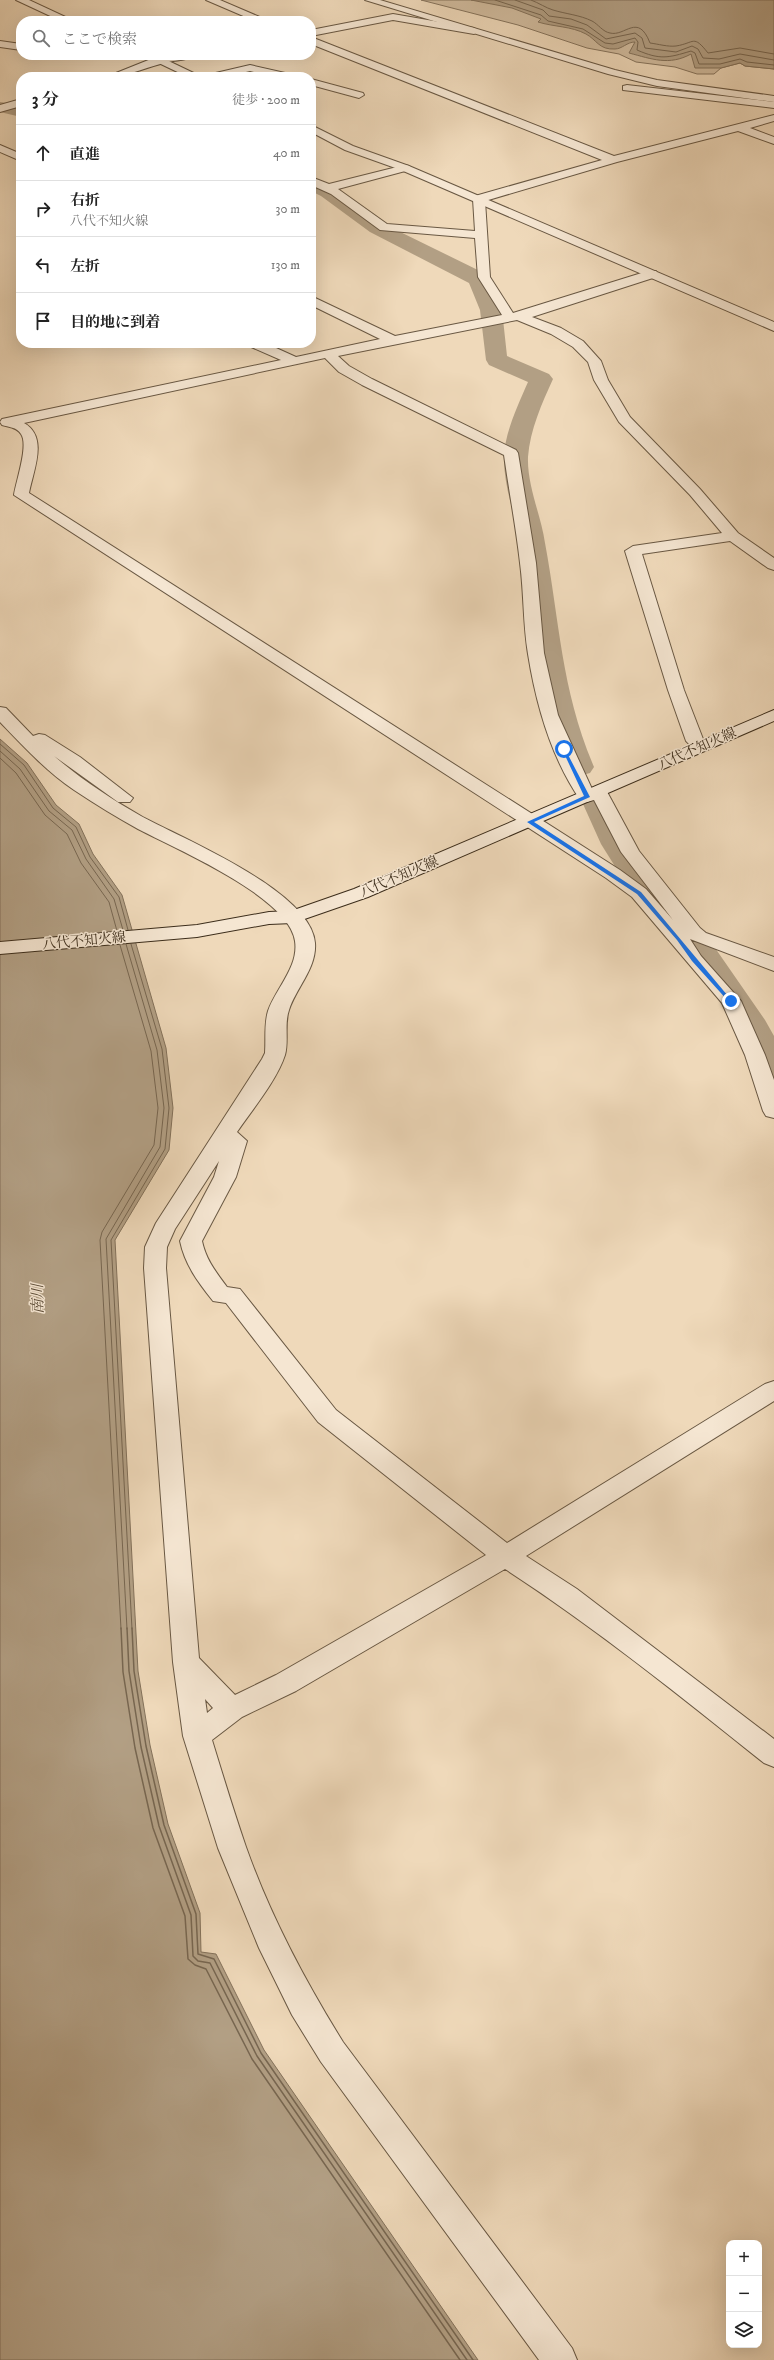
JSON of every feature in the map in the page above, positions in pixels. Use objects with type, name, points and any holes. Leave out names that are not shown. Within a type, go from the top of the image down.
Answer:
[{"type":"street","points":[[21,0],[58,16]]},
{"type":"street","points":[[212,0],[252,16]]},
{"type":"street","points":[[370,0],[657,83],[712,92],[774,99]]},
{"type":"street","points":[[316,32],[394,17],[474,31]]},
{"type":"street","points":[[316,42],[613,160]]},
{"type":"street","points":[[0,44],[16,46]]},
{"type":"street","points":[[126,72],[165,60]]},
{"type":"street","points":[[160,61],[185,72]]},
{"type":"street","points":[[233,72],[250,68],[268,72]]},
{"type":"street","points":[[316,83],[359,95]]},
{"type":"street","points":[[627,88],[774,105]]},
{"type":"street","points":[[3,107],[16,103]]},
{"type":"street","points":[[3,107],[16,108]]},
{"type":"street","points":[[479,200],[613,160],[774,118]]},
{"type":"street","points":[[738,127],[774,141]]},
{"type":"street","points":[[316,131],[349,148],[405,168],[774,327]]},
{"type":"street","points":[[0,148],[16,156]]},
{"type":"street","points":[[329,188],[405,168]]},
{"type":"street","points":[[316,182],[329,188],[384,227],[481,235]]},
{"type":"street","points":[[479,200],[484,277],[510,318],[556,331],[578,344],[594,360],[601,380],[624,419],[695,492],[733,536],[774,565]]},
{"type":"street","points":[[7,422],[393,340],[510,318],[652,274]]},
{"type":"street","points":[[316,302],[393,340]]},
{"type":"street","points":[[265,348],[295,361]]},
{"type":"street","points":[[329,354],[344,369],[367,382],[510,453],[528,563],[536,653],[549,715],[574,774],[593,794],[630,852],[693,932],[699,937],[763,959],[774,965]]},
{"type":"street","points":[[7,422],[27,430],[32,442],[21,495],[639,893],[662,919],[694,960],[731,1001],[755,1055],[774,1111]]},
{"type":"street","points":[[702,746],[695,741],[676,690],[633,551],[733,536]]},
{"type":"street","points":[[0,712],[52,765],[92,794],[148,827],[248,880],[281,918],[303,932],[306,947],[303,963],[278,1011],[274,1030],[275,1054],[261,1080],[224,1134],[164,1228],[156,1247],[155,1268],[186,1662],[197,1736],[232,1848],[274,1948],[303,2005],[332,2052],[560,2360]]},
{"type":"street","name":"八代不知火線","points":[[0,948],[197,931],[281,918],[361,893],[530,822],[774,715]]},
{"type":"street","points":[[224,1134],[236,1141],[225,1177],[191,1241],[194,1255],[203,1272],[221,1295],[232,1296],[327,1416],[506,1556],[568,1596],[668,1671],[774,1755]]},
{"type":"street","points":[[197,1736],[232,1709],[286,1683],[506,1556],[774,1390]]},
{"type":"street","points":[[186,1662],[232,1709]]},
{"type":"shaded area","points":[[421,0],[591,0],[774,69],[745,66],[740,63],[721,68],[714,74],[697,74],[675,67],[636,62],[619,54],[587,48],[518,25]]},
{"type":"water","points":[[471,0],[774,0],[774,69],[745,66],[740,63],[721,68],[695,68],[691,54],[683,58],[668,61],[653,59],[629,53],[635,42],[629,43],[618,49],[605,48],[590,36],[580,31],[538,22],[541,19],[512,8]]},
{"type":"water","name":"南川","points":[[0,739],[27,763],[56,805],[79,824],[93,854],[122,895],[166,1048],[173,1108],[169,1150],[115,1240],[138,1671],[150,1745],[168,1824],[200,1913],[201,1952],[216,1954],[264,2050],[478,2360],[0,2360]]},
{"type":"waterway","points":[[0,107],[16,110]]},
{"type":"waterway","points":[[316,186],[328,192],[377,228],[478,279],[491,310],[493,319],[494,351],[497,360],[541,379],[519,441],[516,459],[517,471],[534,552],[544,634],[553,688],[568,741],[579,767]]},
{"type":"waterway","points":[[598,804],[616,844],[640,881],[662,908],[688,935],[714,968],[737,1002],[758,1038],[774,1077]]},
{"type":"route","points":[[564,749],[574,774],[587,797],[530,822],[613,874],[639,893],[680,939],[694,960],[731,1001]]}]
